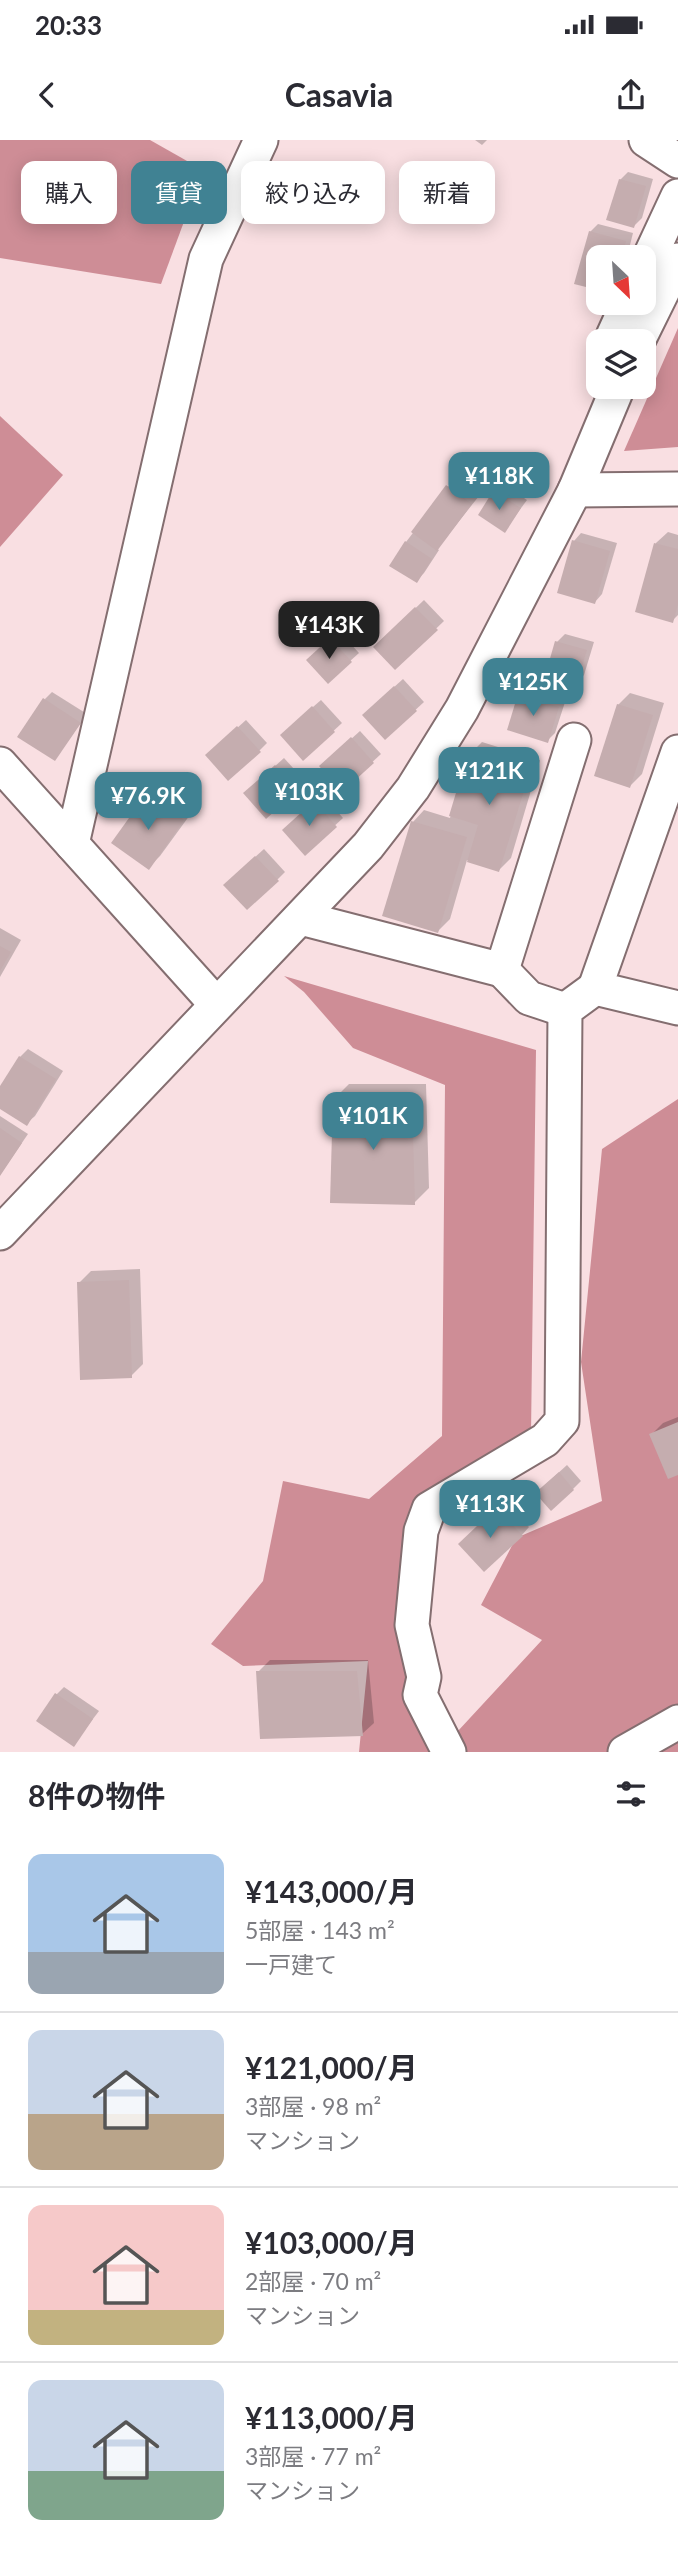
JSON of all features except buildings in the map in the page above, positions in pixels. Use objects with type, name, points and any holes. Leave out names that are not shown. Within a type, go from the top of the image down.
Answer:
[{"type":"street","points":[[72,844],[206,259],[261,140]]},
{"type":"street","points":[[646,140],[678,161]]},
{"type":"street","points":[[655,245],[678,195]]},
{"type":"street","points":[[644,329],[678,260]]},
{"type":"street","points":[[0,1233],[368,846],[414,788],[462,709],[575,490],[613,399]]},
{"type":"street","points":[[575,490],[678,489]]},
{"type":"street","points":[[502,970],[573,740]]},
{"type":"street","points":[[565,1010],[595,988],[678,752]]},
{"type":"street","points":[[0,764],[216,1004]]},
{"type":"street","points":[[301,918],[502,970],[529,998],[565,1010]]},
{"type":"street","points":[[595,988],[678,1008]]},
{"type":"street","points":[[449,1752],[420,1695],[425,1677],[412,1625],[421,1531],[429,1509],[545,1440],[562,1421],[565,1010]]},
{"type":"street","points":[[625,1752],[678,1722]]},
{"type":"shaded area","points":[[0,140],[150,140],[187,161],[131,161],[131,224],[183,224],[161,284],[0,258]]},
{"type":"shaded area","points":[[678,328],[678,447],[624,451],[647,399],[656,399],[656,378]]},
{"type":"shaded area","points":[[0,416],[63,475],[0,547]]},
{"type":"shaded area","points":[[284,976],[536,1050],[531,1434],[436,1490],[412,1625],[442,1752],[359,1752],[368,1661],[243,1666],[211,1644],[263,1581],[283,1481],[369,1499],[442,1436],[445,1085],[353,1048],[304,992]]},
{"type":"shaded area","points":[[678,1099],[678,1752],[448,1752],[445,1745],[542,1640],[481,1605],[516,1538],[602,1501],[581,1362],[602,1149]]}]
